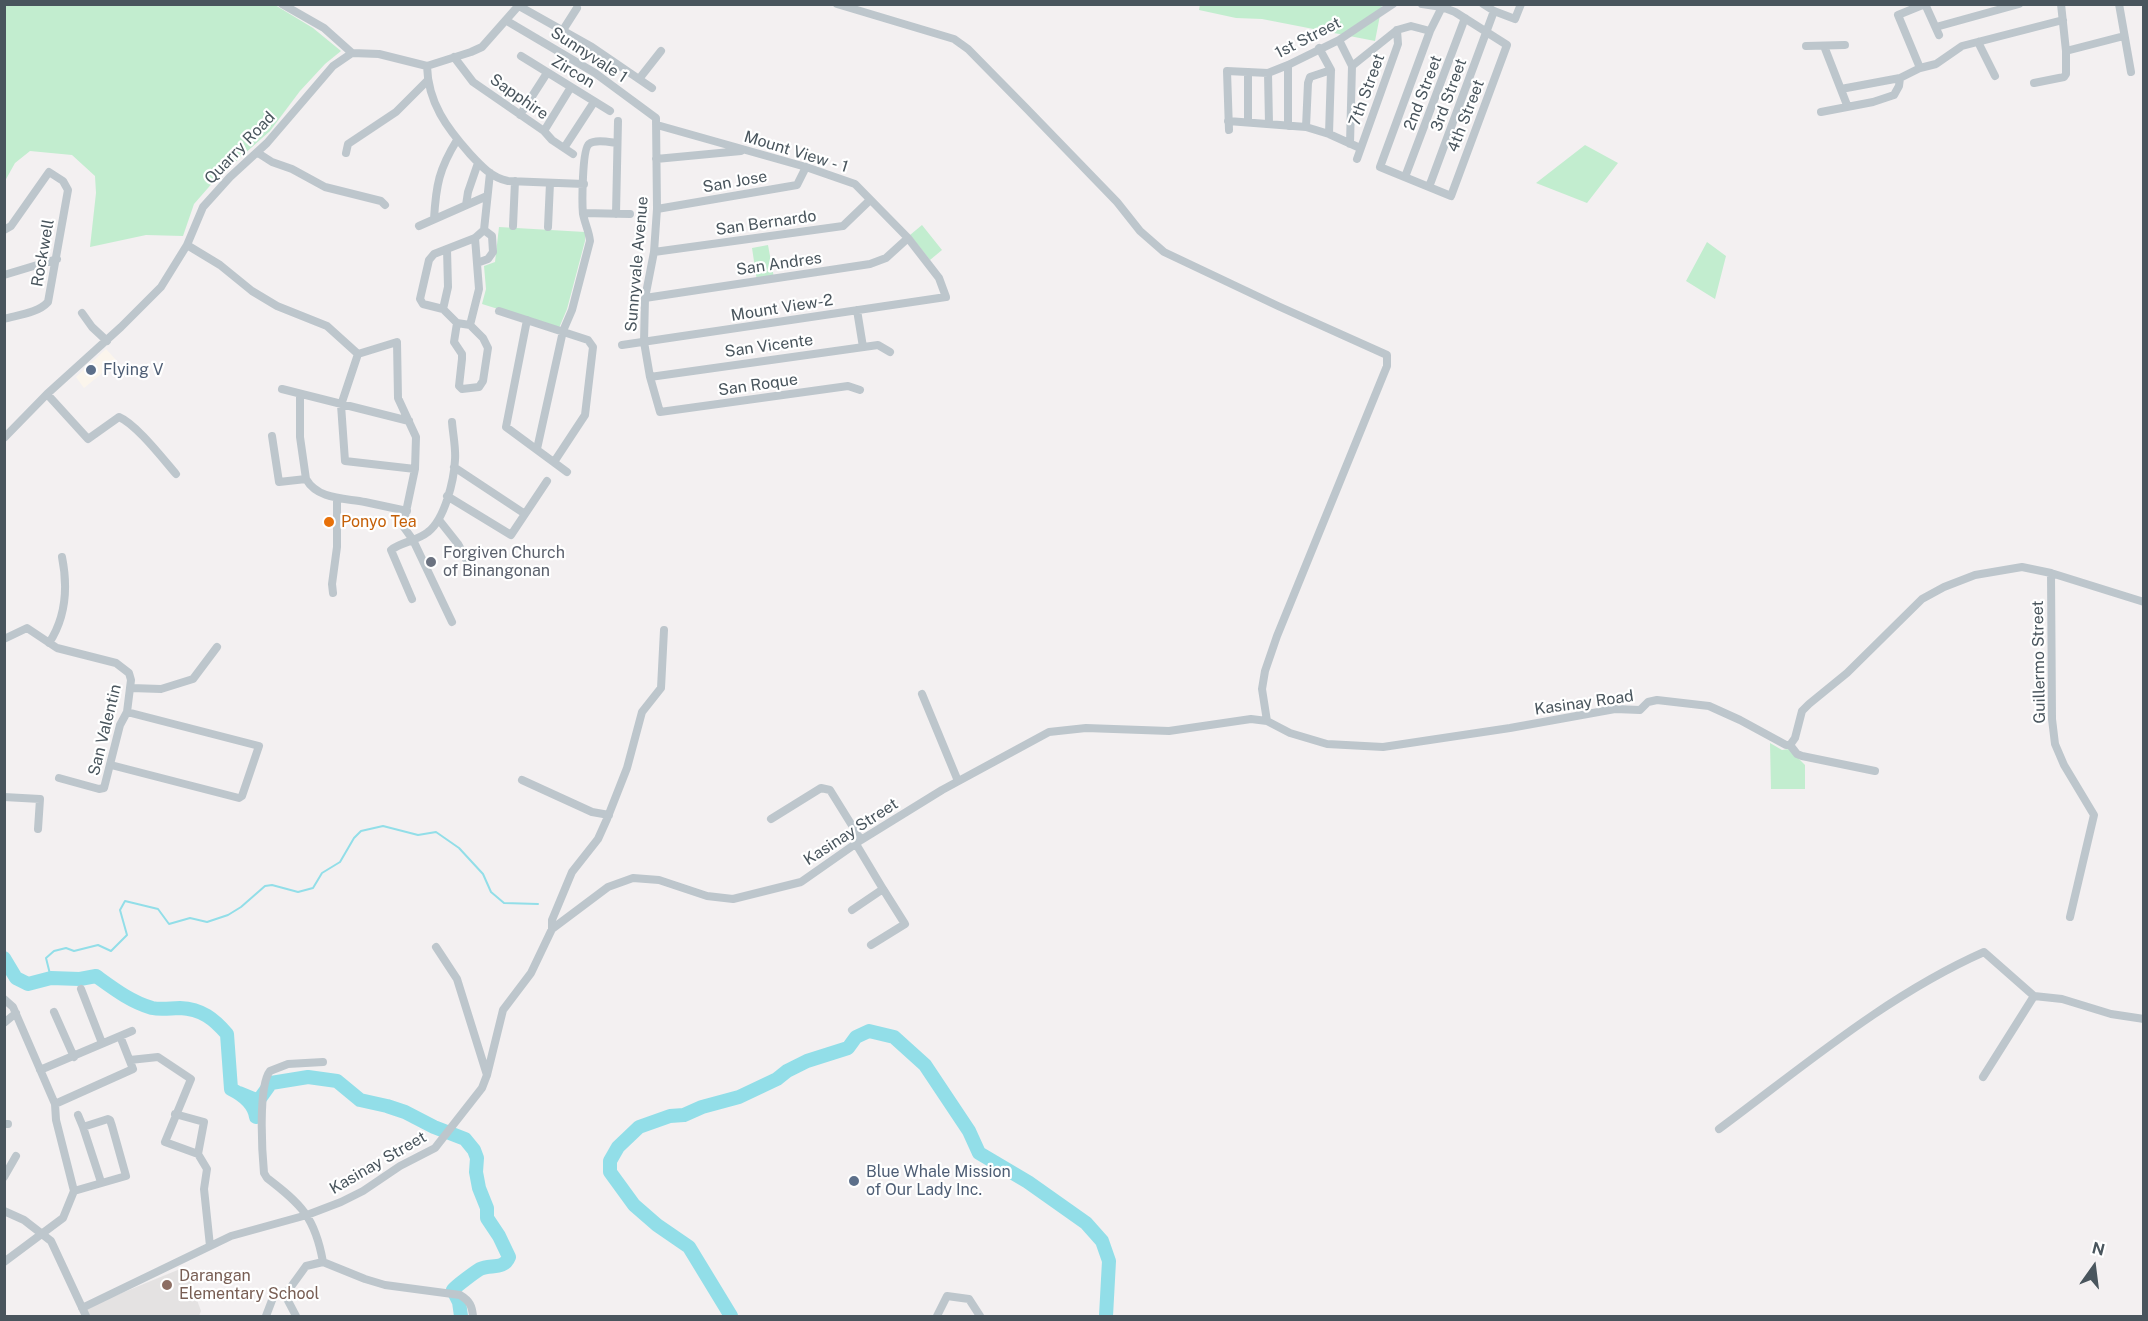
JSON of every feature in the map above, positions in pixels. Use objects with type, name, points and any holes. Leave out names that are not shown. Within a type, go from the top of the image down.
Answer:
[{"type":"street","points":[[282,4],[295,8],[324,28],[352,53],[379,54],[427,66],[482,47],[520,5],[592,47],[652,88]]},
{"type":"street","points":[[837,4],[954,39],[968,49],[1117,202],[1140,231],[1164,252],[1387,355],[1387,366],[1277,636],[1265,671],[1262,689],[1267,721]]},
{"type":"street","name":"1st Street","points":[[1228,121],[1227,71],[1268,73],[1288,65],[1339,39],[1393,4]]},
{"type":"street","points":[[1422,4],[1442,6],[1486,31]]},
{"type":"street","points":[[1489,7],[1515,20],[1521,4]]},
{"type":"street","points":[[1920,68],[1898,15],[1925,4],[1939,35]]},
{"type":"street","points":[[1935,27],[2019,4]]},
{"type":"street","points":[[2034,83],[2066,75],[2061,4]]},
{"type":"street","points":[[2119,4],[2131,72]]},
{"type":"street","points":[[1429,187],[1380,167],[1430,31],[1442,6]]},
{"type":"street","name":"3rd Street","points":[[1429,187],[1486,31],[1489,7]]},
{"type":"street","points":[[562,30],[577,8]]},
{"type":"street","name":"2nd Street","points":[[1405,177],[1465,18]]},
{"type":"street","points":[[1841,89],[1900,78],[1920,68],[1936,64],[1962,46],[2063,20]]},
{"type":"street","name":"Sunnyvale 1","points":[[507,21],[595,73],[655,115]]},
{"type":"street","points":[[1352,66],[1396,30],[1411,26],[1430,31]]},
{"type":"street","name":"7th Street","points":[[1357,159],[1398,44],[1396,30]]},
{"type":"street","name":"4th Street","points":[[1429,187],[1451,196],[1507,45],[1486,31]]},
{"type":"street","points":[[2066,51],[2124,36]]},
{"type":"street","points":[[1339,39],[1352,66],[1350,144]]},
{"type":"street","points":[[1978,42],[1995,76]]},
{"type":"street","points":[[1824,45],[1847,105]]},
{"type":"street","points":[[1806,46],[1845,45]]},
{"type":"street","points":[[1319,48],[1331,70],[1329,134]]},
{"type":"street","points":[[639,79],[661,51]]},
{"type":"street","name":"Quarry Road","points":[[5,436],[46,394],[107,341],[161,287],[187,245],[203,207],[230,177],[258,153],[333,66],[352,53]]},
{"type":"street","name":"Zircon","points":[[521,56],[610,111]]},
{"type":"street","name":"Sapphire","points":[[454,57],[473,82],[573,154]]},
{"type":"street","points":[[1288,65],[1288,126]]},
{"type":"street","points":[[427,66],[427,81],[448,130],[478,163],[499,180],[584,184]]},
{"type":"street","points":[[1306,127],[1310,77],[1331,70]]},
{"type":"street","points":[[1248,72],[1248,122]]},
{"type":"street","points":[[520,114],[547,73]]},
{"type":"street","points":[[1268,73],[1269,124]]},
{"type":"street","points":[[1821,112],[1847,105],[1873,102],[1894,95],[1900,78]]},
{"type":"street","points":[[346,153],[348,144],[396,112],[427,81]]},
{"type":"street","points":[[544,131],[571,87]]},
{"type":"street","points":[[564,148],[594,102]]},
{"type":"street","name":"Sunnyvale Avenue","points":[[655,115],[657,209],[654,252],[645,298],[644,342],[650,377],[660,412]]},
{"type":"street","points":[[616,214],[618,121]]},
{"type":"street","points":[[1228,130],[1228,121],[1306,127],[1329,134],[1360,148]]},
{"type":"street","name":"Mount View - 1","points":[[657,125],[806,167],[855,184],[908,238],[939,278],[946,297]]},
{"type":"street","points":[[434,219],[436,192],[444,161],[457,140]]},
{"type":"street","points":[[537,449],[563,331],[572,310],[590,241],[583,213],[585,154],[589,144],[617,143]]},
{"type":"street","points":[[656,159],[747,150]]},
{"type":"street","points":[[258,153],[325,186],[370,198],[386,205]]},
{"type":"street","points":[[466,205],[478,163]]},
{"type":"street","name":"San Jose","points":[[657,209],[797,185],[806,167]]},
{"type":"street","name":"Rockwell","points":[[4,230],[11,226],[49,172],[63,181],[68,190],[48,302],[44,306],[4,319]]},
{"type":"street","points":[[457,323],[454,342],[462,354],[458,384],[462,389],[479,387],[482,383],[488,348],[483,338],[470,325],[457,323],[443,309],[423,304],[420,299],[429,260],[434,254],[475,238],[484,230],[490,173]]},
{"type":"street","points":[[513,226],[515,181]]},
{"type":"street","points":[[548,227],[550,183]]},
{"type":"street","points":[[419,226],[487,196]]},
{"type":"street","name":"San Bernardo","points":[[654,252],[843,226],[870,200]]},
{"type":"street","points":[[583,213],[630,214]]},
{"type":"street","points":[[477,263],[488,259],[493,252],[492,236],[484,230]]},
{"type":"street","points":[[470,325],[478,295],[475,238]]},
{"type":"street","name":"San Andres","points":[[645,298],[870,264],[886,258],[908,238]]},
{"type":"street","points":[[187,245],[220,264],[252,291],[277,306],[327,326],[358,354]]},
{"type":"street","points":[[443,309],[448,287],[447,249]]},
{"type":"street","points":[[4,274],[57,259]]},
{"type":"street","name":"Mount View-2","points":[[622,345],[946,297]]},
{"type":"street","points":[[858,310],[863,347]]},
{"type":"street","points":[[499,311],[588,340],[593,347],[585,415],[554,462]]},
{"type":"street","points":[[82,313],[92,327],[107,341]]},
{"type":"street","points":[[527,320],[507,429],[567,472]]},
{"type":"street","points":[[358,354],[397,342],[398,398],[416,436],[415,469],[403,526],[413,540],[452,622]]},
{"type":"street","name":"San Vicente","points":[[650,377],[878,345],[890,352]]},
{"type":"street","points":[[358,354],[341,405],[345,462],[415,469]]},
{"type":"street","name":"San Roque","points":[[660,412],[848,386],[860,390]]},
{"type":"street","points":[[282,389],[409,421]]},
{"type":"street","points":[[46,394],[88,440],[118,417],[123,419],[144,438],[176,474]]},
{"type":"street","points":[[300,395],[300,437],[306,479],[323,494],[337,499],[407,511]]},
{"type":"street","points":[[412,599],[390,553],[392,548],[428,532],[439,520],[454,467],[452,423]]},
{"type":"street","points":[[272,436],[279,482],[306,479]]},
{"type":"street","points":[[454,467],[525,514]]},
{"type":"street","points":[[447,496],[511,535],[547,481]]},
{"type":"street","points":[[333,594],[337,547],[337,499]]},
{"type":"street","points":[[439,520],[458,544],[466,559]]},
{"type":"street","points":[[49,643],[56,633],[64,605],[67,579],[62,557]]},
{"type":"street","points":[[1790,745],[1795,738],[1802,711],[1847,673],[1922,600],[1944,587],[1975,575],[2022,567],[2051,573],[2144,602]]},
{"type":"street","name":"Guillermo Street","points":[[2051,573],[2052,719],[2055,744],[2064,765],[2094,815],[2070,917]]},
{"type":"street","name":"San Valentin","points":[[4,639],[27,628],[57,648],[116,663],[129,673],[132,680],[127,712],[120,725],[104,788],[99,789],[59,778]]},
{"type":"street","points":[[552,929],[552,920],[572,872],[598,839],[609,815],[627,768],[642,712],[661,688],[664,630]]},
{"type":"street","points":[[131,688],[160,689],[193,679],[217,647]]},
{"type":"street","points":[[922,694],[958,781]]},
{"type":"street","name":"Kasinay Road","points":[[1267,721],[1290,733],[1327,744],[1383,747],[1615,709],[1640,710],[1648,702],[1657,700],[1709,706],[1790,745],[1797,754],[1802,756],[1875,771]]},
{"type":"street","points":[[111,765],[239,798],[242,796],[260,746],[127,712]]},
{"type":"street","name":"Kasinay Street","points":[[82,1308],[231,1236],[307,1215],[363,1191],[400,1166],[439,1145],[456,1119],[482,1088],[503,1010],[531,973],[552,929],[608,887],[633,878],[659,880],[706,896],[733,899],[801,882],[859,842],[958,781],[1049,732],[1086,728],[1169,731],[1251,719],[1267,721]]},
{"type":"street","points":[[522,780],[592,812],[609,815]]},
{"type":"street","points":[[771,819],[825,788],[830,790],[905,924],[871,945]]},
{"type":"street","points":[[4,796],[40,799],[38,829]]},
{"type":"street","points":[[852,910],[884,890]]},
{"type":"street","points":[[436,947],[457,979],[487,1075]]},
{"type":"street","points":[[1719,1129],[1874,1015],[1951,966],[1984,952],[2034,996],[2062,999],[2111,1014],[2144,1019]]},
{"type":"street","points":[[81,989],[102,1043]]},
{"type":"street","points":[[1983,1077],[2034,996]]},
{"type":"street","points":[[4,999],[16,1013],[55,1104],[56,1120],[74,1191],[63,1218],[4,1262]]},
{"type":"street","points":[[54,1012],[74,1057]]},
{"type":"street","points":[[4,1023],[16,1013]]},
{"type":"street","points":[[40,1070],[132,1031]]},
{"type":"street","points":[[55,1104],[133,1069],[120,1036]]},
{"type":"street","points":[[129,1060],[158,1057],[191,1079],[165,1142],[198,1154],[207,1169],[204,1189],[210,1246]]},
{"type":"street","points":[[323,1062],[278,1066],[266,1076],[263,1094],[264,1173],[267,1178],[295,1200],[307,1215],[313,1225],[323,1262]]},
{"type":"street","points":[[176,1114],[204,1122],[198,1154]]},
{"type":"street","points":[[78,1115],[101,1182]]},
{"type":"street","points":[[74,1191],[126,1176],[110,1120],[83,1126]]},
{"type":"street","points":[[4,1177],[16,1156]]},
{"type":"street","points":[[4,1211],[24,1220],[44,1233],[51,1241],[86,1317]]},
{"type":"street","points":[[285,1295],[306,1266],[323,1262],[385,1285],[460,1295],[468,1299],[473,1317]]},
{"type":"street","points":[[266,1317],[274,1295],[285,1295]]},
{"type":"street","points":[[285,1295],[296,1317]]},
{"type":"street","points":[[937,1317],[948,1296],[969,1299],[980,1317]]},
{"type":"shaded area","points":[[106,349],[117,361],[84,388],[76,377]]},
{"type":"shaded area","name":"Darangan Elementary School","points":[[185,1267],[201,1311],[199,1316],[89,1316],[85,1308]]},
{"type":"green space","points":[[5,4],[275,5],[313,28],[341,51],[325,64],[300,91],[270,131],[215,180],[194,204],[183,236],[146,235],[90,247],[96,193],[95,176],[72,155],[30,151],[15,163],[5,181]]},
{"type":"green space","points":[[1200,4],[1382,5],[1375,41],[1262,19],[1236,18],[1199,10]]},
{"type":"green space","points":[[1585,145],[1618,163],[1587,203],[1536,183]]},
{"type":"green space","points":[[922,225],[942,250],[930,260],[910,235]]},
{"type":"green space","points":[[499,227],[585,232],[585,241],[567,309],[559,328],[482,304],[486,289],[484,266],[495,262]]},
{"type":"green space","points":[[1707,242],[1726,256],[1715,299],[1686,281]]},
{"type":"green space","points":[[768,245],[774,278],[757,281],[752,248]]},
{"type":"green space","points":[[1770,743],[1782,750],[1789,749],[1805,765],[1805,789],[1771,789]]},
{"type":"waterway","points":[[51,978],[46,958],[54,951],[66,948],[74,951],[98,945],[111,951],[127,935],[120,910],[125,901],[158,909],[169,924],[190,918],[207,922],[228,915],[241,907],[265,886],[272,885],[298,892],[313,888],[322,873],[340,862],[354,838],[361,831],[383,826],[418,835],[436,832],[459,848],[483,874],[491,892],[504,903],[538,904]]},
{"type":"waterway","points":[[4,958],[16,978],[28,984],[51,978],[80,979],[96,976],[123,995],[144,1005],[156,1009],[195,1010],[207,1016],[227,1034],[231,1089],[247,1100],[256,1117]]},
{"type":"waterway","points":[[731,1316],[689,1247],[657,1225],[634,1205],[610,1172],[610,1161],[618,1147],[639,1127],[739,1097],[777,1079],[807,1061],[848,1048],[856,1037],[869,1031],[894,1037],[925,1065],[969,1131],[979,1153],[1028,1182],[1086,1223],[1102,1241],[1109,1261],[1106,1316]]},
{"type":"waterway","points":[[239,1093],[256,1100],[271,1083],[308,1077],[337,1081],[360,1100],[405,1112],[465,1139],[477,1158],[476,1172],[479,1188],[487,1208],[487,1218],[509,1257],[504,1264],[480,1269],[453,1290],[459,1302],[461,1316]]},
{"type":"place","name":"Flying V","points":[[91,370]]},
{"type":"place","name":"Ponyo Tea","points":[[329,522]]},
{"type":"place","name":"Forgiven Church of Binangonan","points":[[431,562]]},
{"type":"place","name":"Blue Whale Mission of Our Lady Inc.","points":[[854,1181]]},
{"type":"place","name":"Darangan Elementary School","points":[[167,1285]]}]
